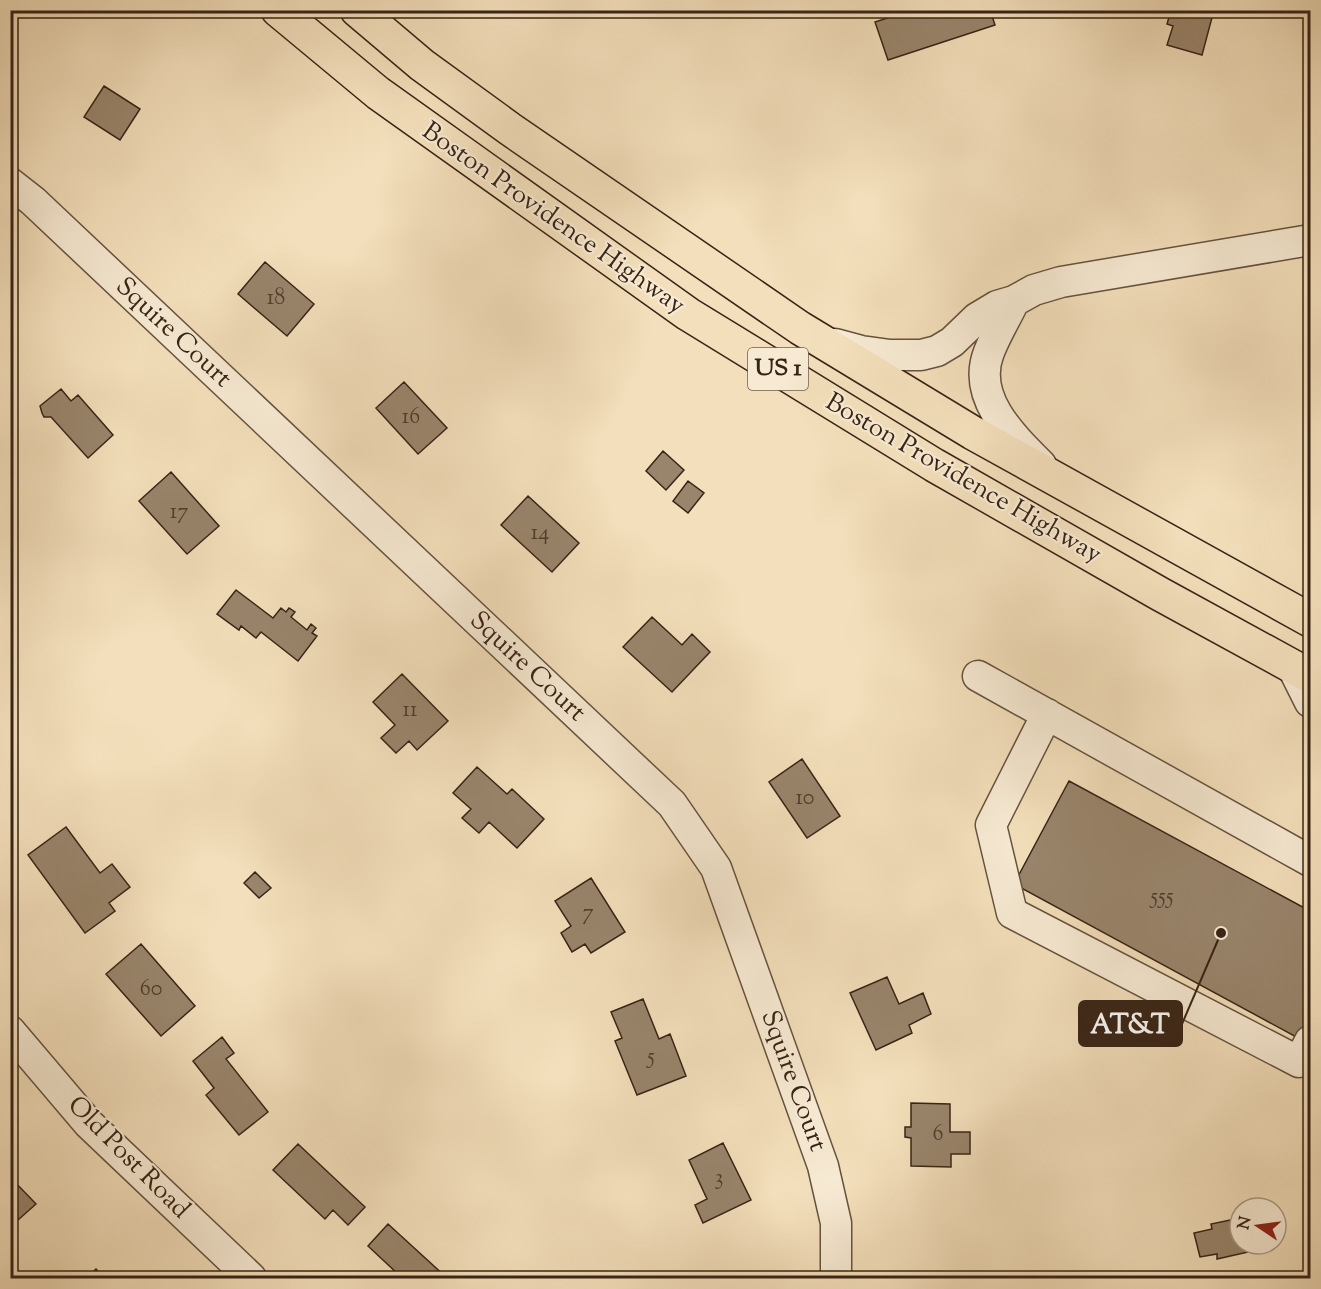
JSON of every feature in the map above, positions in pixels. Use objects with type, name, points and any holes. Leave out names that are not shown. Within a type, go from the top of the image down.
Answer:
[{"type":"main road","name":"Boston Providence Highway","points":[[278,10],[378,93],[688,314],[934,465],[1301,671]]},
{"type":"main road","name":"Boston Providence Highway","points":[[357,10],[422,65],[510,129],[752,297],[973,433],[1311,620]]},
{"type":"street","name":"Squire Court","points":[[10,183],[33,201],[672,804],[716,868],[823,1166],[836,1222],[836,1278]]},
{"type":"street","points":[[820,340],[878,354],[921,355],[937,351],[952,342],[977,318],[997,306],[1014,301],[1034,290],[1061,282],[1311,240]]},
{"type":"street","points":[[1014,301],[989,353],[985,380],[988,395],[1012,436],[1055,479]]},
{"type":"street","points":[[1301,671],[1311,702]]},
{"type":"street","points":[[978,676],[1311,861]]},
{"type":"street","points":[[1047,714],[991,825],[1012,913],[1299,1062],[1311,1041]]},
{"type":"street","name":"Old Post Road","points":[[10,1031],[89,1124],[252,1278]]},
{"type":"building","points":[[912,10],[990,10],[995,25],[888,60],[875,22]]},
{"type":"building","points":[[1171,10],[1214,10],[1202,55],[1167,45],[1173,26],[1167,24]]},
{"type":"building","points":[[104,86],[140,109],[120,140],[84,117]]},
{"type":"building","points":[[265,262],[314,304],[287,336],[238,294]]},
{"type":"building","points":[[404,382],[447,428],[418,454],[376,408]]},
{"type":"building","points":[[61,389],[71,401],[78,395],[113,435],[88,458],[51,417],[44,417],[42,413],[40,406]]},
{"type":"building","points":[[663,451],[684,470],[666,490],[646,471]]},
{"type":"building","points":[[171,472],[219,526],[187,554],[139,501]]},
{"type":"building","points":[[688,481],[704,493],[688,513],[673,501]]},
{"type":"building","points":[[528,496],[579,543],[552,572],[501,525]]},
{"type":"building","points":[[236,590],[273,618],[281,608],[286,612],[289,608],[295,612],[291,617],[307,630],[311,624],[316,628],[312,633],[317,636],[298,661],[261,632],[256,638],[241,626],[239,630],[217,614]]},
{"type":"building","points":[[652,617],[682,645],[692,634],[710,652],[672,692],[623,647]]},
{"type":"building","points":[[402,674],[448,721],[417,750],[409,741],[396,753],[381,738],[395,725],[373,702]]},
{"type":"building","points":[[802,759],[840,816],[807,838],[769,782]]},
{"type":"building","points":[[477,767],[507,794],[512,789],[544,819],[517,848],[489,822],[479,833],[462,818],[471,809],[453,793]]},
{"type":"building","points":[[1069,781],[1310,911],[1310,1020],[1300,1039],[1014,884]]},
{"type":"building","points":[[66,827],[100,873],[112,864],[130,887],[109,903],[115,911],[85,933],[28,855]]},
{"type":"building","points":[[255,872],[271,888],[259,898],[244,883]]},
{"type":"building","points":[[591,878],[625,932],[591,953],[585,944],[572,952],[561,933],[571,926],[555,901]]},
{"type":"building","points":[[141,944],[195,1006],[161,1036],[106,974]]},
{"type":"building","points":[[887,977],[899,1004],[923,993],[931,1014],[909,1025],[912,1033],[876,1050],[850,993]]},
{"type":"building","points":[[643,999],[659,1039],[670,1034],[686,1076],[637,1095],[615,1041],[622,1038],[611,1012]]},
{"type":"building","points":[[222,1037],[234,1053],[226,1059],[268,1112],[239,1135],[206,1095],[214,1088],[193,1061]]},
{"type":"building","points":[[911,1103],[950,1104],[950,1132],[970,1132],[970,1154],[951,1154],[951,1167],[911,1166],[911,1138],[905,1137],[905,1127],[911,1127]]},
{"type":"building","points":[[723,1143],[751,1200],[703,1223],[695,1205],[707,1199],[689,1160]]},
{"type":"building","points":[[298,1144],[365,1207],[348,1225],[333,1210],[325,1219],[273,1170]]},
{"type":"building","points":[[10,1177],[36,1204],[10,1227]]},
{"type":"building","points":[[1228,1220],[1228,1256],[1230,1256],[1217,1259],[1217,1254],[1200,1257],[1194,1233],[1212,1229],[1211,1224]]},
{"type":"building","points":[[388,1224],[447,1278],[395,1278],[399,1275],[368,1246]]},
{"type":"building","points":[[96,1269],[104,1278],[86,1278]]},
{"type":"place","name":"AT&T","points":[[1221,933]]}]
